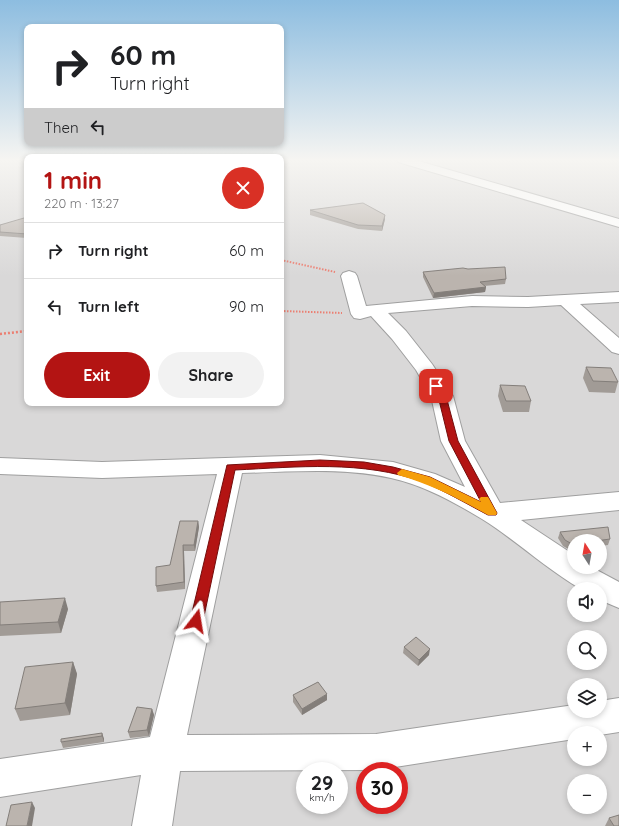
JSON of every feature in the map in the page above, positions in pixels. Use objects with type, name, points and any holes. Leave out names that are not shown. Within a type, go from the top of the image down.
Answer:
[{"type":"street","points":[[535,199],[619,223]]},
{"type":"street","points":[[349,276],[367,312],[404,341],[425,368],[442,396],[453,441],[492,513]]},
{"type":"street","points":[[367,312],[472,302],[528,302],[619,297]]},
{"type":"street","points":[[565,300],[619,348]]},
{"type":"street","points":[[0,466],[102,470],[320,463],[364,466],[393,470],[426,480],[451,490],[492,513],[581,575],[619,596]]},
{"type":"street","points":[[152,826],[164,753],[210,563],[231,467]]},
{"type":"street","points":[[492,513],[619,501]]},
{"type":"street","points":[[0,778],[164,753],[376,752],[619,715]]},
{"type":"path","points":[[284,260],[349,276]]},
{"type":"path","points":[[284,311],[367,312]]},
{"type":"path","points":[[0,334],[24,331]]},
{"type":"shaded area","points":[[0,199],[24,199],[24,406],[284,406],[284,199],[619,199],[619,826],[0,826]]},
{"type":"building","points":[[363,203],[385,215],[382,226],[358,225],[310,210]]},
{"type":"building","points":[[24,218],[24,234],[0,232],[0,225]]},
{"type":"building","points":[[505,267],[506,279],[480,282],[486,287],[434,293],[423,272],[463,268]]},
{"type":"building","points":[[586,367],[611,368],[618,382],[593,381]]},
{"type":"building","points":[[500,385],[525,386],[531,401],[506,401]]},
{"type":"building","points":[[180,521],[198,521],[194,545],[183,545],[184,582],[156,586],[156,567],[170,565]]},
{"type":"building","points":[[608,527],[610,539],[607,539],[607,534],[567,534],[567,541],[560,532]]},
{"type":"building","points":[[65,598],[58,622],[0,625],[0,602]]},
{"type":"building","points":[[416,637],[430,649],[419,660],[404,647]]},
{"type":"building","points":[[73,662],[65,703],[15,709],[25,667]]},
{"type":"building","points":[[318,682],[327,694],[302,709],[293,695]]},
{"type":"building","points":[[137,707],[152,709],[147,730],[128,732]]},
{"type":"building","points":[[102,733],[102,736],[61,742],[61,739]]},
{"type":"building","points":[[32,802],[27,826],[6,826],[11,805]]},
{"type":"building","points":[[619,815],[619,826],[614,826],[609,818]]},
{"type":"slow traffic","points":[[402,473],[426,480],[451,490],[492,513],[485,499]]},
{"type":"route","points":[[196,621],[231,467],[320,463],[364,466],[393,470],[426,480],[451,490],[492,513],[453,441],[442,396],[436,386]]}]
